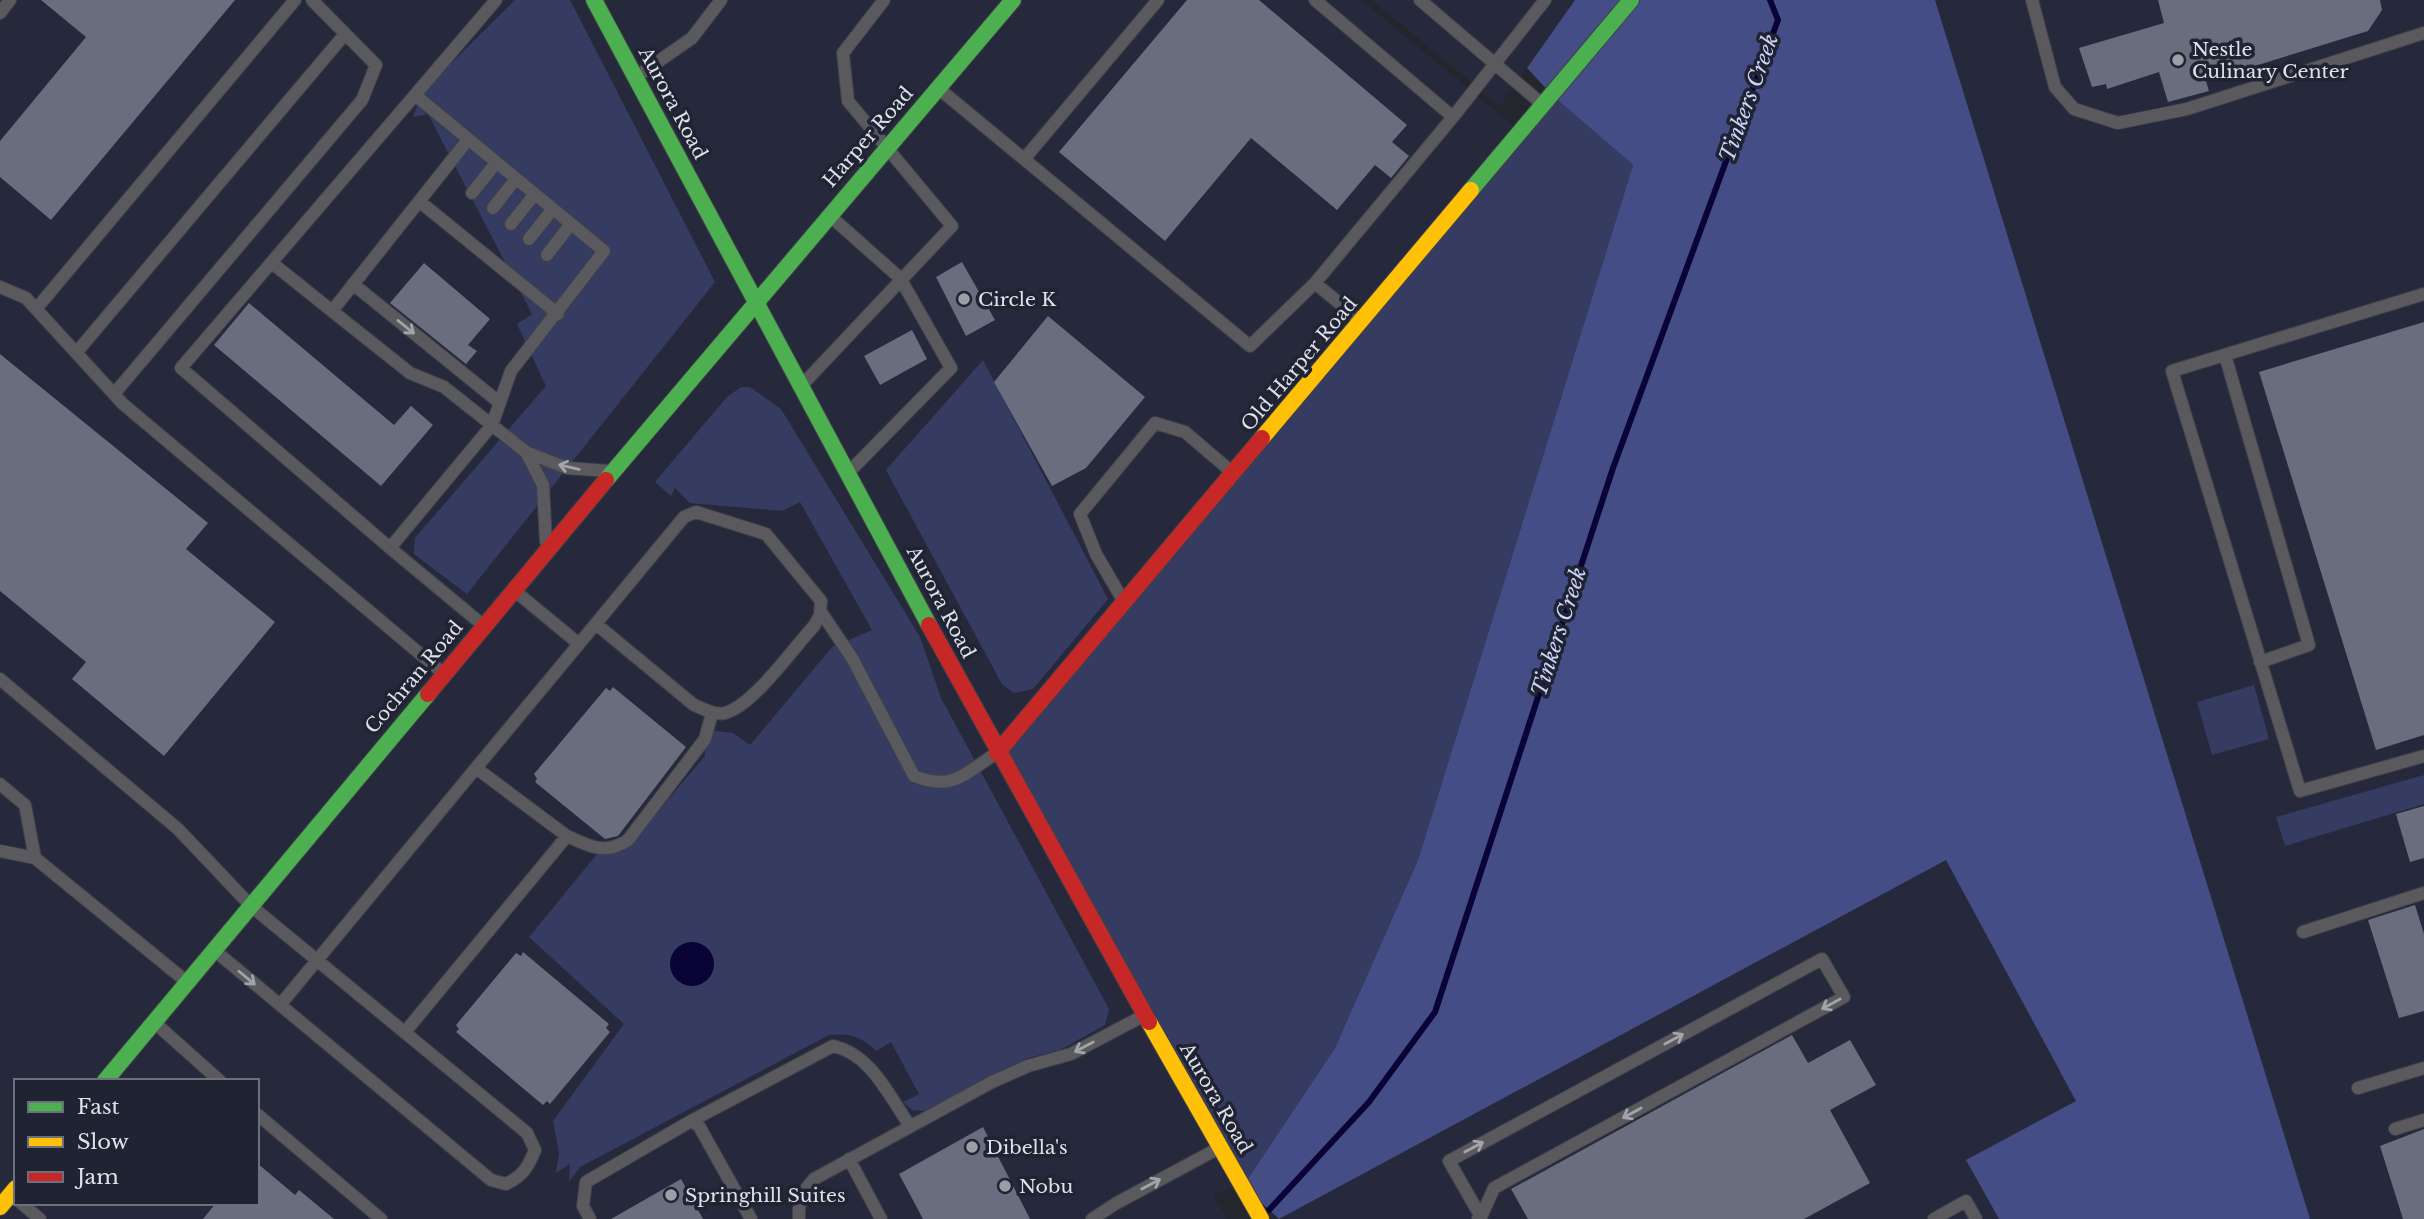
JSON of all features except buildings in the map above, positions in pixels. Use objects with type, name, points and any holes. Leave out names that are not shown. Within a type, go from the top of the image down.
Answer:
[{"type":"street","name":"Aurora Road","points":[[594,0],[998,752],[1261,1219]]},
{"type":"street","name":"Harper Road","points":[[755,301],[1013,0]]},
{"type":"street","name":"Old Harper Road","points":[[998,752],[1545,106],[1631,0]]},
{"type":"street","name":"Cochran Road","points":[[107,1079],[755,301]]},
{"type":"lane","points":[[0,13],[10,0]]},
{"type":"lane","points":[[36,309],[295,0]]},
{"type":"lane","points":[[114,394],[362,100],[376,65],[312,0]]},
{"type":"lane","points":[[484,626],[181,368],[496,0]]},
{"type":"lane","points":[[635,77],[692,38],[721,0]]},
{"type":"lane","points":[[801,386],[900,278],[952,226],[848,101],[843,53],[884,0]]},
{"type":"lane","points":[[1026,158],[1158,0]]},
{"type":"lane","points":[[1314,0],[1452,117]]},
{"type":"lane","points":[[1420,0],[1545,106]]},
{"type":"lane","points":[[937,88],[1026,158],[1250,346],[1315,283],[1545,0]]},
{"type":"lane","points":[[2032,0],[2055,87],[2074,109],[2118,123],[2187,109],[2424,33]]},
{"type":"lane","points":[[76,353],[345,34]]},
{"type":"lane","points":[[390,548],[492,425],[512,371],[604,251],[467,141],[415,95]]},
{"type":"lane","points":[[332,310],[467,141]]},
{"type":"lane","points":[[472,193],[496,163]]},
{"type":"lane","points":[[493,208],[515,180]]},
{"type":"lane","points":[[511,224],[534,195]]},
{"type":"lane","points":[[419,201],[447,224],[471,235],[486,256],[508,265],[558,314]]},
{"type":"lane","points":[[529,239],[552,210]]},
{"type":"lane","points":[[447,224],[456,213]]},
{"type":"lane","points":[[828,215],[900,278],[951,368],[848,473]]},
{"type":"lane","points":[[547,255],[570,225]]},
{"type":"lane","points":[[486,256],[495,245]]},
{"type":"lane","points":[[272,262],[410,373],[444,387],[526,452],[568,468],[613,471]]},
{"type":"lane","points":[[1315,283],[1362,322]]},
{"type":"lane","points":[[353,284],[500,403]]},
{"type":"lane","points":[[0,287],[26,298],[114,394],[444,674]]},
{"type":"lane","points":[[2424,294],[2172,371],[2300,791],[2424,756]]},
{"type":"lane","points":[[2225,355],[2309,645],[2260,662]]},
{"type":"lane","points":[[1124,603],[1096,554],[1080,514],[1134,446],[1155,423],[1185,432],[1234,474]]},
{"type":"lane","points":[[526,452],[542,485],[547,551]]},
{"type":"lane","points":[[280,1006],[316,958],[684,517],[696,512],[766,534],[821,601],[821,612],[814,626],[745,701],[726,713],[712,713],[694,705],[596,624]]},
{"type":"lane","points":[[514,590],[579,644]]},
{"type":"lane","points":[[821,612],[852,658],[914,776],[934,784],[952,782],[998,752]]},
{"type":"lane","points":[[0,679],[178,829],[251,906],[527,1133],[535,1150],[519,1178],[506,1184],[491,1180],[214,950]]},
{"type":"lane","points":[[476,768],[567,836],[602,850],[616,848],[628,839],[705,740],[712,713]]},
{"type":"lane","points":[[0,783],[25,805],[35,858]]},
{"type":"lane","points":[[405,1032],[567,836]]},
{"type":"lane","points":[[0,851],[35,858],[188,982]]},
{"type":"lane","points":[[2303,932],[2424,893]]},
{"type":"lane","points":[[1822,959],[1844,997],[1494,1188],[1480,1218],[1450,1161],[1822,959]]},
{"type":"lane","points":[[799,1219],[798,1205],[804,1190],[814,1179],[992,1083],[1028,1066],[1071,1054],[1145,1015]]},
{"type":"lane","points":[[154,1022],[218,1079]]},
{"type":"lane","points":[[590,1219],[583,1206],[586,1182],[691,1121],[833,1046],[849,1049],[866,1062],[910,1126]]},
{"type":"lane","points":[[2358,1088],[2424,1068]]},
{"type":"lane","points":[[259,1116],[381,1219]]},
{"type":"lane","points":[[2395,1129],[2424,1120]]},
{"type":"lane","points":[[691,1121],[699,1126],[751,1219]]},
{"type":"lane","points":[[1093,1219],[1115,1203],[1220,1148]]},
{"type":"lane","points":[[849,1159],[881,1219]]},
{"type":"lane","points":[[1934,1219],[1966,1201],[1976,1219]]},
{"type":"lane","points":[[21,1205],[40,1219]]},
{"type":"shaded area","points":[[0,0],[1361,0],[1522,133],[1243,1186],[1213,1194],[1227,1219],[0,1219]]},
{"type":"shaded area","points":[[515,0],[570,0],[715,282],[467,594],[414,554],[415,538],[546,386],[517,324],[532,314],[428,114],[413,117],[422,92]]},
{"type":"shaded area","points":[[1372,0],[1575,0],[1500,106]]},
{"type":"shaded area","points":[[1575,0],[1935,0],[2310,1219],[1999,1219],[1966,1160],[2076,1101],[1946,860],[1279,1219],[1243,1186],[1335,1048],[1418,860],[1633,165],[1553,96],[1527,68]]},
{"type":"shaded area","points":[[1934,0],[2424,0],[2424,1219],[2305,1219]]},
{"type":"shaded area","points":[[1553,96],[1633,165],[1418,860],[1335,1048],[1243,1186],[997,753]]},
{"type":"shaded area","points":[[983,360],[1108,599],[1033,689],[1014,693],[1002,684],[886,470]]},
{"type":"shaded area","points":[[741,387],[750,387],[781,409],[920,637],[941,698],[1109,1009],[1105,1025],[1060,1050],[1028,1058],[924,1111],[912,1110],[903,1102],[919,1094],[891,1042],[876,1051],[855,1037],[829,1035],[580,1167],[569,1182],[570,1164],[556,1173],[559,1153],[553,1121],[624,1024],[529,937],[598,853],[624,851],[705,756],[703,737],[709,730],[733,733],[750,745],[832,647],[872,630],[800,502],[782,511],[690,503],[675,488],[671,496],[655,482],[727,397]]},
{"type":"shaded area","points":[[2254,685],[2269,739],[2212,755],[2197,702]]},
{"type":"shaded area","points":[[2424,775],[2424,804],[2285,846],[2276,817]]},
{"type":"shaded area","points":[[1946,860],[2077,1101],[1967,1160],[1999,1219],[1279,1219]]},
{"type":"shaded area","points":[[692,942],[708,948],[714,964],[708,980],[692,986],[676,980],[670,964],[676,948]]},
{"type":"waterway","name":"Tinkers Creek","points":[[1269,1210],[1369,1102],[1435,1012],[1613,468],[1778,20],[1770,0]]},
{"type":"traffic: fast","points":[[594,0],[929,625]]},
{"type":"traffic: fast","points":[[606,480],[1013,0]]},
{"type":"traffic: fast","points":[[1471,190],[1631,0]]},
{"type":"traffic: fast","points":[[107,1079],[428,694]]},
{"type":"traffic: slow","points":[[1262,438],[1471,190]]},
{"type":"traffic: slow","points":[[1149,1022],[1261,1219]]},
{"type":"traffic: slow","points":[[0,1207],[14,1190]]},
{"type":"traffic: jam","points":[[997,753],[1262,438]]},
{"type":"traffic: jam","points":[[428,694],[606,480]]},
{"type":"traffic: jam","points":[[929,625],[1149,1022]]},
{"type":"place","name":"Nestle Culinary Center","points":[[2178,60]]},
{"type":"place","name":"Circle K","points":[[964,299]]},
{"type":"place","name":"Dibella's","points":[[972,1147]]},
{"type":"place","name":"Nobu","points":[[1005,1186]]},
{"type":"place","name":"Springhill Suites","points":[[671,1195]]}]
